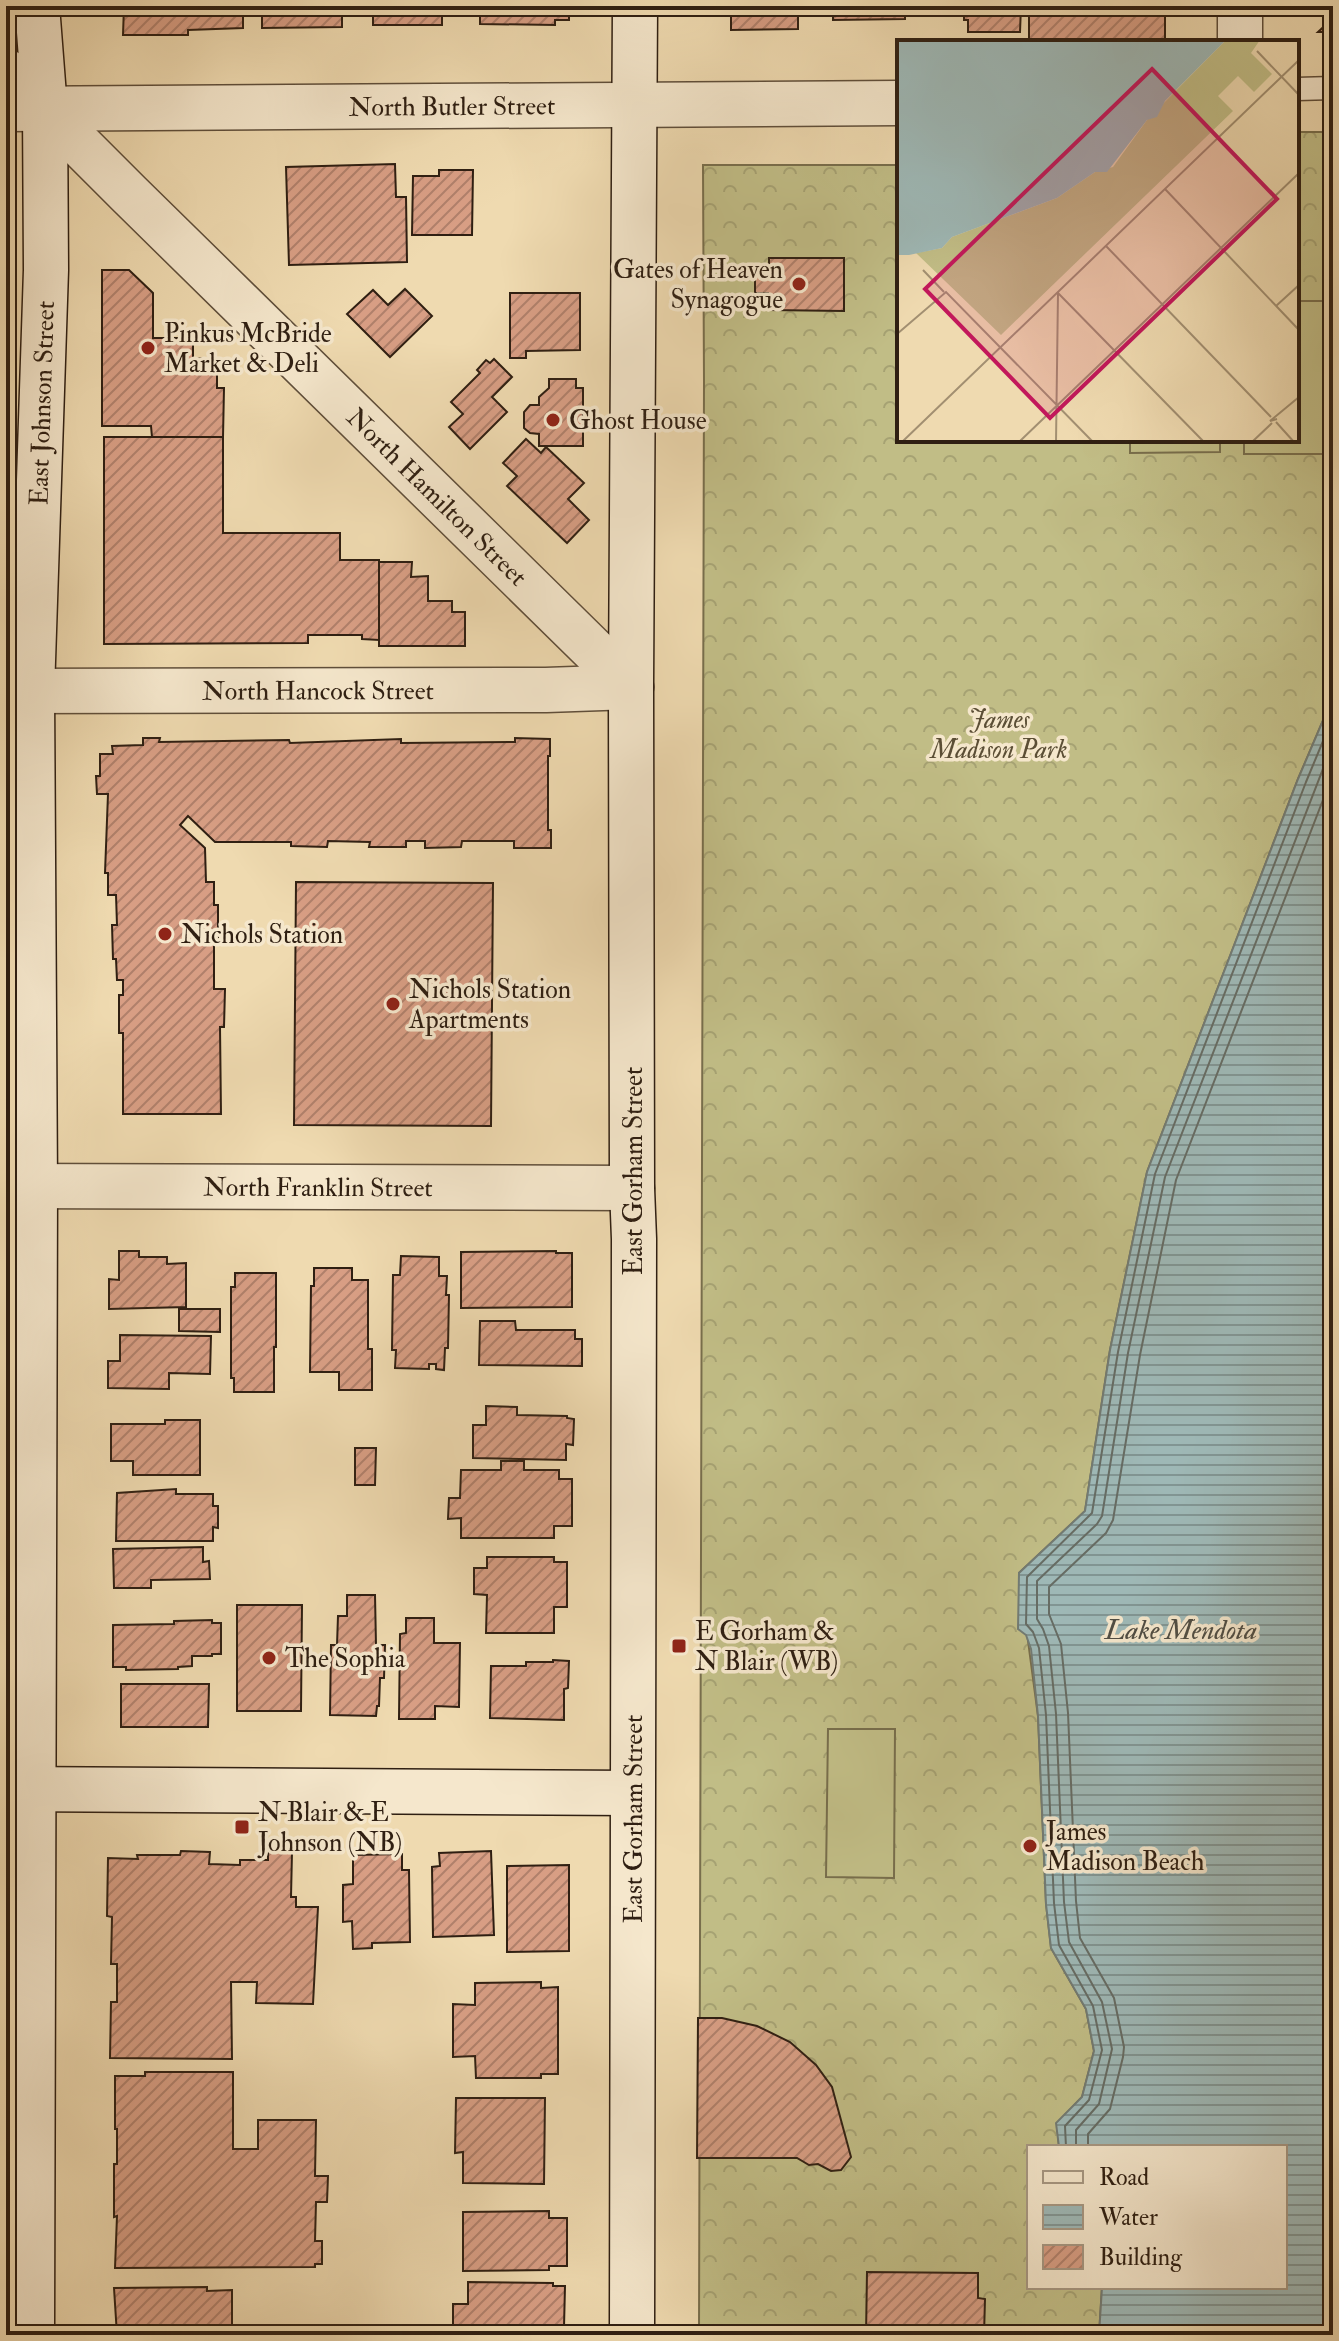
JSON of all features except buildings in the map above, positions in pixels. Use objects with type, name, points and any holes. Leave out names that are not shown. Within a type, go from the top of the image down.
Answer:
[{"type":"main road","name":"East Johnson Street","points":[[32,2335],[20,1790],[19,691],[46,270],[25,109],[37,6]]},
{"type":"main road","name":"East Gorham Street","points":[[632,2335],[634,1239],[631,687],[635,6]]},
{"type":"main road","points":[[1240,6],[1240,40]]},
{"type":"main road","name":"North Hamilton Street","points":[[6,71],[25,109],[174,239],[631,687]]},
{"type":"main road","name":"North Butler Street","points":[[25,109],[897,103]]},
{"type":"main road","name":"North Hancock Street","points":[[19,691],[546,690],[631,687]]},
{"type":"main road","name":"North Franklin Street","points":[[20,1186],[632,1188]]},
{"type":"main road","points":[[20,1790],[632,1793]]},
{"type":"lane","points":[[1299,89],[1333,88]]},
{"type":"green space","name":"James Madison Park","points":[[1299,132],[1333,132],[1333,697],[1298,779],[1147,1172],[1110,1350],[1085,1511],[1019,1573],[1038,1716],[1046,1904],[1051,1948],[1086,2009],[1094,2051],[1082,2097],[1057,2123],[1059,2145],[1027,2145],[1027,2289],[1102,2289],[1099,2335],[699,2335],[703,165],[897,165],[897,442],[1299,442]]},
{"type":"green space","points":[[1299,301],[1333,301],[1333,454],[1244,454],[1244,442],[1299,442]]},
{"type":"green space","points":[[1130,442],[1220,442],[1220,452],[1130,453]]},
{"type":"green space","points":[[828,1729],[895,1729],[894,1878],[826,1877]]},
{"type":"water","name":"Lake Mendota","points":[[1333,697],[1333,2335],[1099,2335],[1102,2289],[1287,2289],[1287,2145],[1059,2145],[1056,2123],[1082,2097],[1094,2051],[1086,2009],[1051,1948],[1046,1904],[1038,1716],[1031,1649],[1026,1635],[1018,1629],[1019,1573],[1085,1511],[1110,1350],[1147,1172],[1298,779]]},
{"type":"place","name":"Gates of Heaven Synagogue","points":[[799,284]]},
{"type":"place","name":"Pinkus McBride Market & Deli","points":[[148,348]]},
{"type":"place","name":"Ghost House","points":[[553,420]]},
{"type":"place","name":"Nichols Station","points":[[165,934]]},
{"type":"place","name":"Nichols Station Apartments","points":[[393,1004]]},
{"type":"place","name":"E Gorham & N Blair (WB)","points":[[679,1646]]},
{"type":"place","name":"The Sophia","points":[[269,1658]]},
{"type":"place","name":"N Blair & E Johnson (NB)","points":[[242,1827]]},
{"type":"place","name":"James Madison Beach","points":[[1030,1846]]}]
